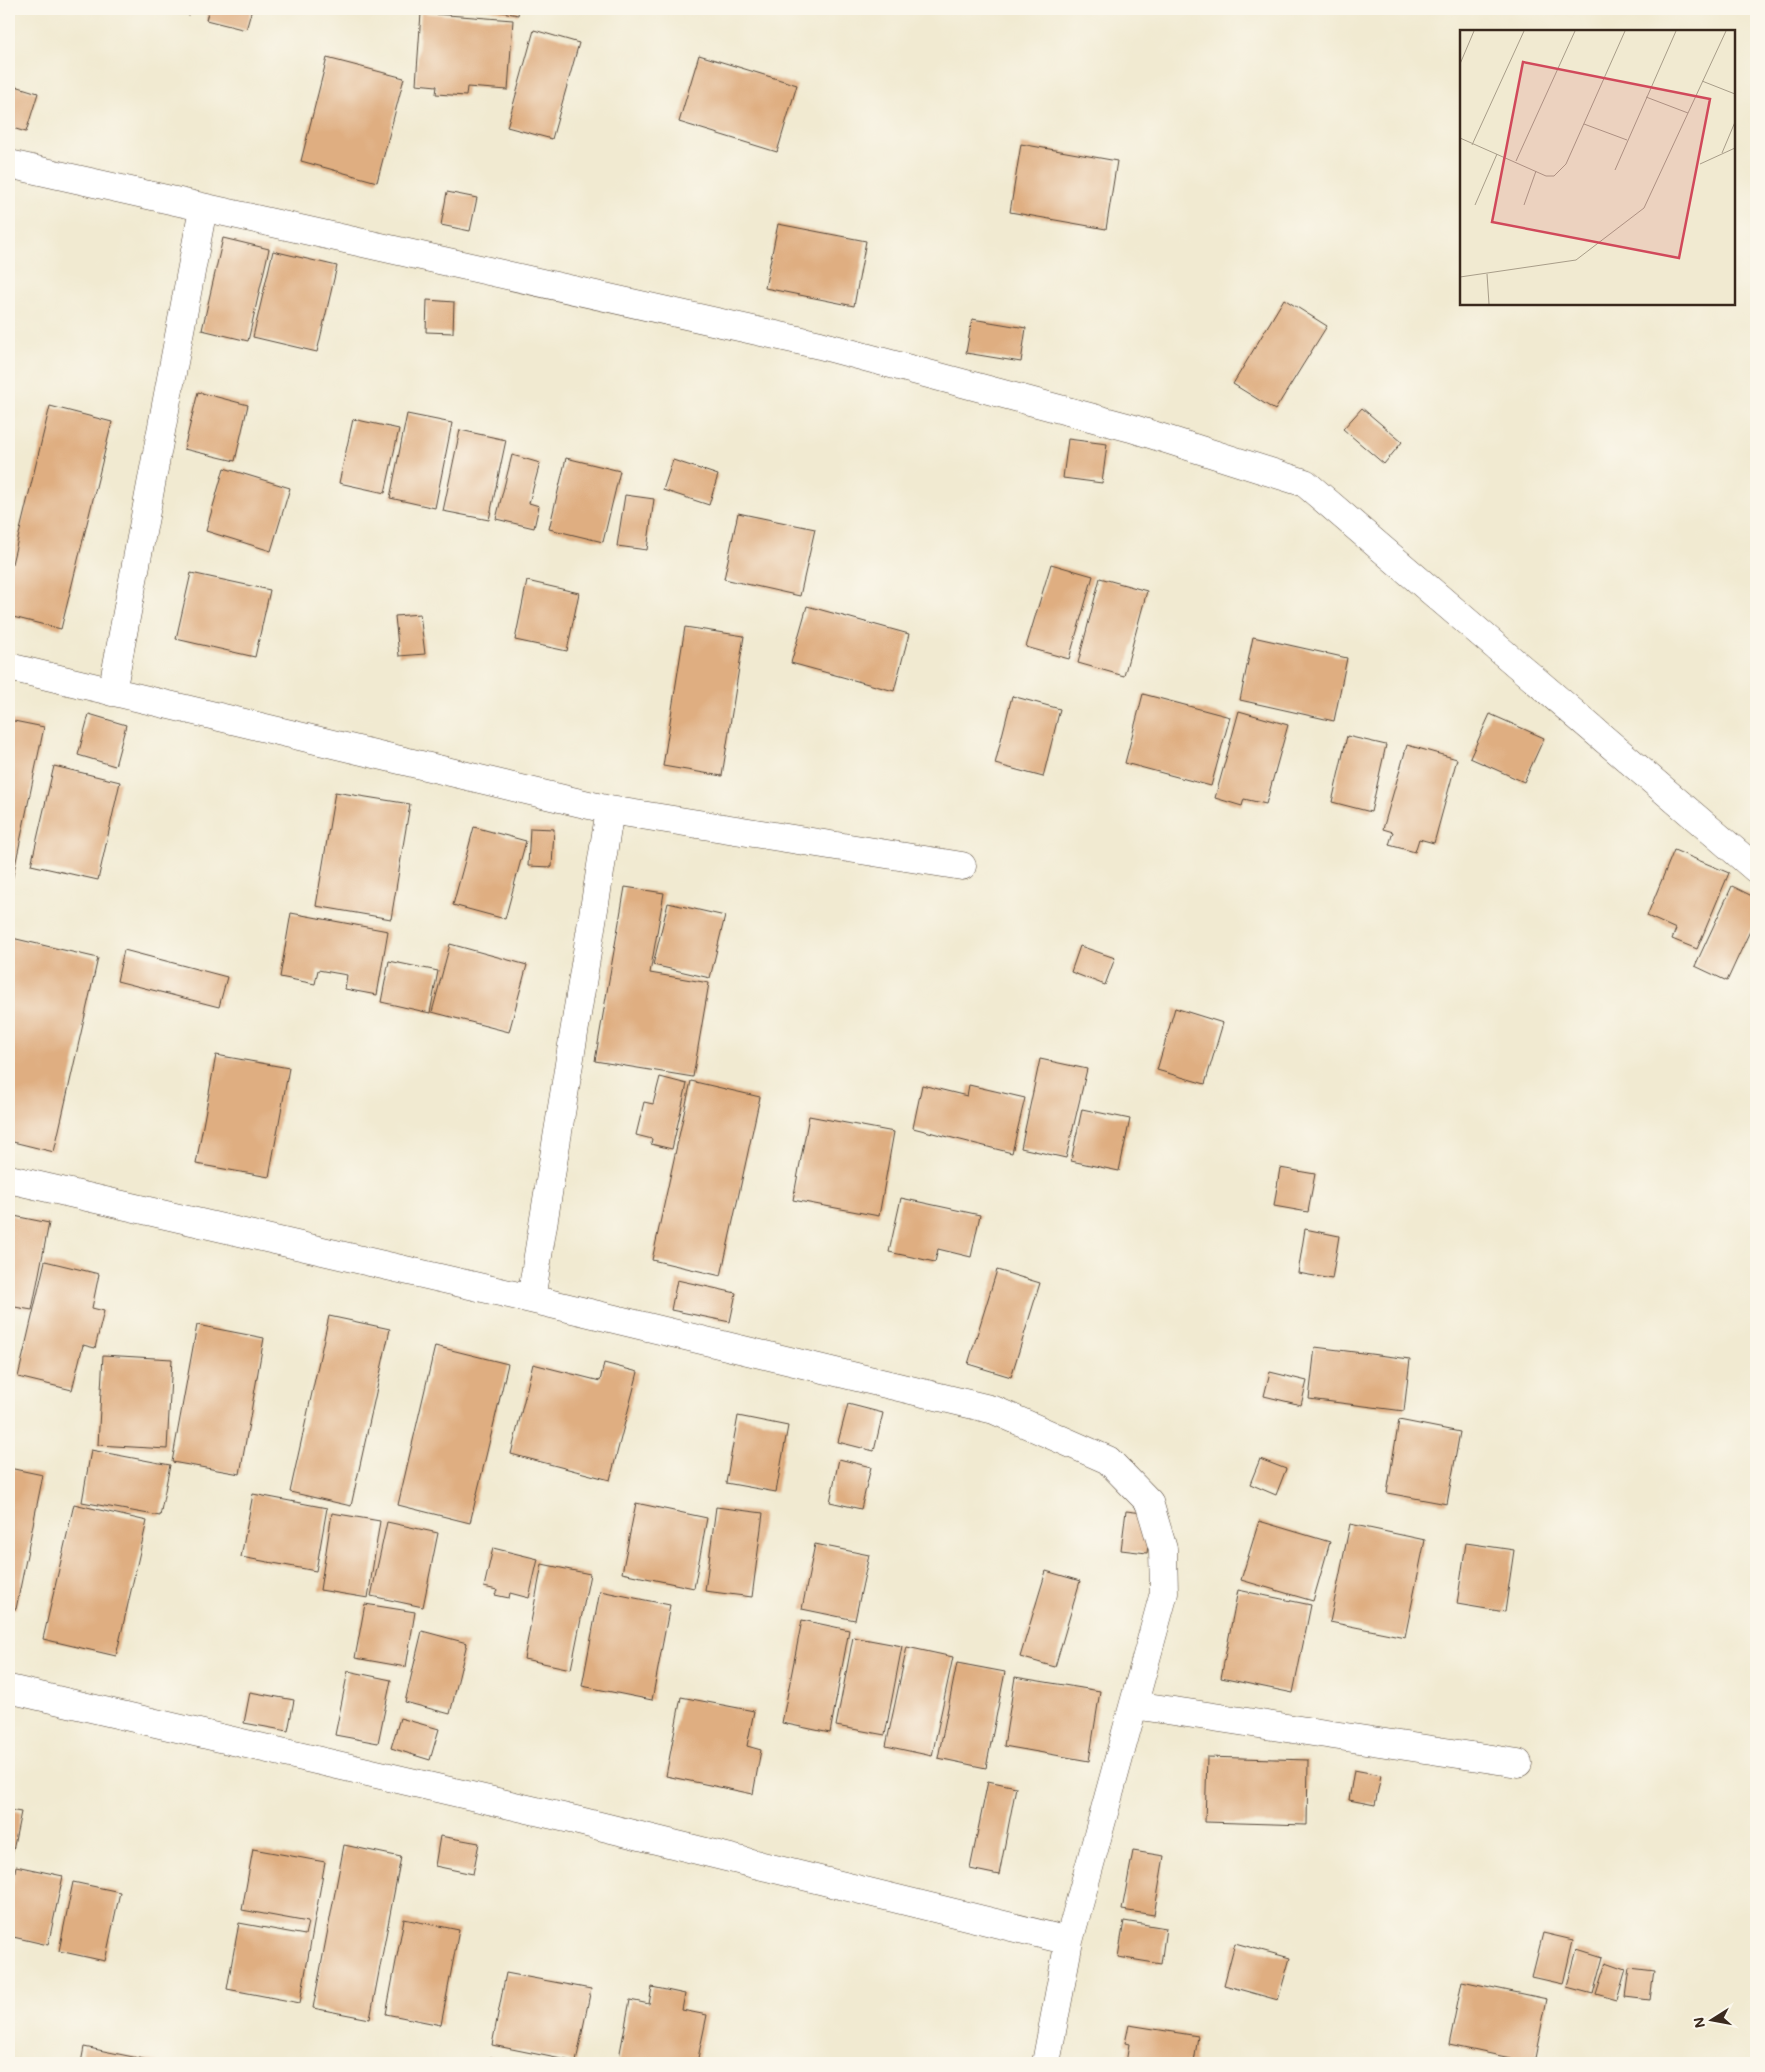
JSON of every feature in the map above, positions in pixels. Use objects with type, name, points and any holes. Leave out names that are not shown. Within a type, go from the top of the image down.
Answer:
[{"type":"street","points":[[9,164],[820,345],[1131,428],[1305,483],[1756,869]]},
{"type":"street","points":[[112,692],[203,208]]},
{"type":"street","points":[[9,667],[610,810],[962,866]]},
{"type":"street","points":[[531,1298],[610,810]]},
{"type":"street","points":[[9,1179],[531,1298],[994,1410],[1108,1460],[1149,1502],[1162,1548],[1164,1593],[1068,1941],[1046,2063]]},
{"type":"street","points":[[9,1689],[575,1820],[1068,1941]]},
{"type":"street","points":[[1134,1706],[1518,1763]]},
{"type":"building","points":[[171,9],[191,9],[189,15]]},
{"type":"building","points":[[209,9],[252,9],[246,30],[206,20]]},
{"type":"building","points":[[486,9],[519,9],[518,15]]},
{"type":"building","points":[[421,13],[513,20],[508,90],[467,87],[466,96],[436,94],[437,86],[416,84]]},
{"type":"building","points":[[534,30],[579,43],[552,139],[507,127]]},
{"type":"building","points":[[699,55],[797,85],[777,152],[679,122]]},
{"type":"building","points":[[327,58],[404,78],[377,182],[301,161]]},
{"type":"building","points":[[9,84],[38,93],[26,132],[9,127]]},
{"type":"building","points":[[1021,144],[1117,161],[1106,229],[1010,212]]},
{"type":"building","points":[[447,192],[477,198],[470,231],[441,225]]},
{"type":"building","points":[[778,224],[866,241],[854,306],[765,288]]},
{"type":"building","points":[[223,238],[269,249],[248,341],[202,330]]},
{"type":"building","points":[[273,251],[337,266],[317,352],[253,337]]},
{"type":"building","points":[[1284,299],[1327,326],[1275,410],[1233,384]]},
{"type":"building","points":[[427,300],[454,302],[453,333],[426,332]]},
{"type":"building","points":[[972,319],[1026,328],[1021,362],[966,353]]},
{"type":"building","points":[[198,392],[248,405],[235,461],[184,449]]},
{"type":"building","points":[[50,406],[112,422],[61,629],[9,616],[9,576]]},
{"type":"building","points":[[1362,408],[1402,442],[1384,464],[1343,429]]},
{"type":"building","points":[[407,414],[452,423],[435,508],[390,498]]},
{"type":"building","points":[[353,419],[399,429],[385,493],[339,483]]},
{"type":"building","points":[[460,430],[506,440],[489,520],[443,511]]},
{"type":"building","points":[[1068,439],[1107,444],[1102,483],[1063,478]]},
{"type":"building","points":[[512,455],[540,463],[529,503],[539,506],[534,528],[496,519]]},
{"type":"building","points":[[566,458],[620,471],[603,542],[549,529]]},
{"type":"building","points":[[673,460],[718,475],[709,505],[663,490]]},
{"type":"building","points":[[224,468],[290,488],[271,551],[206,531]]},
{"type":"building","points":[[625,495],[654,499],[647,550],[617,546]]},
{"type":"building","points":[[738,513],[815,529],[800,596],[724,579]]},
{"type":"building","points":[[1051,564],[1093,576],[1069,659],[1026,647]]},
{"type":"building","points":[[191,573],[270,590],[255,657],[176,639]]},
{"type":"building","points":[[1100,578],[1147,591],[1124,676],[1078,663]]},
{"type":"building","points":[[527,581],[579,593],[567,651],[515,640]]},
{"type":"building","points":[[807,606],[909,634],[894,691],[791,663]]},
{"type":"building","points":[[420,614],[425,654],[399,656],[395,616]]},
{"type":"building","points":[[685,627],[744,636],[722,776],[663,766]]},
{"type":"building","points":[[1253,637],[1347,658],[1334,721],[1240,700]]},
{"type":"building","points":[[1143,694],[1230,717],[1211,786],[1125,763]]},
{"type":"building","points":[[1012,696],[1060,709],[1043,777],[995,764]]},
{"type":"building","points":[[1239,711],[1288,725],[1266,804],[1244,799],[1242,806],[1215,798]]},
{"type":"building","points":[[89,714],[126,725],[115,766],[78,755]]},
{"type":"building","points":[[1490,714],[1544,738],[1524,782],[1470,758]]},
{"type":"building","points":[[9,720],[44,727],[10,890],[9,890]]},
{"type":"building","points":[[1347,736],[1386,745],[1371,812],[1332,802]]},
{"type":"building","points":[[1407,745],[1457,759],[1434,843],[1419,839],[1415,852],[1389,845],[1393,832],[1383,829]]},
{"type":"building","points":[[54,766],[120,782],[98,880],[31,865]]},
{"type":"building","points":[[335,792],[410,804],[391,919],[316,906]]},
{"type":"building","points":[[474,827],[526,841],[505,919],[453,905]]},
{"type":"building","points":[[530,828],[554,829],[552,867],[528,866]]},
{"type":"building","points":[[1674,850],[1729,873],[1697,949],[1672,939],[1676,929],[1647,916]]},
{"type":"building","points":[[1732,886],[1756,898],[1756,918],[1727,981],[1695,966]]},
{"type":"building","points":[[625,887],[664,893],[650,973],[709,983],[693,1077],[595,1061]]},
{"type":"building","points":[[668,903],[725,916],[710,978],[653,965]]},
{"type":"building","points":[[291,913],[388,931],[377,995],[345,989],[347,975],[318,970],[315,984],[280,977]]},
{"type":"building","points":[[12,938],[98,958],[54,1152],[9,1141],[9,950]]},
{"type":"building","points":[[450,944],[527,965],[509,1032],[432,1012]]},
{"type":"building","points":[[1080,946],[1115,958],[1105,985],[1071,972]]},
{"type":"building","points":[[124,950],[227,977],[219,1007],[117,981]]},
{"type":"building","points":[[389,961],[438,971],[430,1013],[381,1002]]},
{"type":"building","points":[[1175,1008],[1223,1023],[1205,1084],[1157,1070]]},
{"type":"building","points":[[216,1055],[289,1068],[269,1177],[196,1164]]},
{"type":"building","points":[[1040,1059],[1087,1069],[1066,1158],[1021,1148]]},
{"type":"building","points":[[660,1077],[687,1084],[672,1149],[651,1144],[652,1139],[636,1135],[644,1102],[653,1104]]},
{"type":"building","points":[[691,1081],[760,1097],[721,1276],[652,1260]]},
{"type":"building","points":[[922,1085],[967,1096],[969,1085],[1025,1098],[1012,1153],[913,1128]]},
{"type":"building","points":[[1082,1109],[1130,1119],[1119,1171],[1071,1161]]},
{"type":"building","points":[[809,1116],[894,1132],[879,1216],[793,1200]]},
{"type":"building","points":[[1280,1168],[1315,1174],[1308,1212],[1274,1206]]},
{"type":"building","points":[[901,1198],[980,1215],[971,1257],[938,1249],[935,1262],[889,1252]]},
{"type":"building","points":[[9,1215],[49,1223],[32,1310],[9,1306]]},
{"type":"building","points":[[1305,1229],[1339,1236],[1332,1279],[1298,1273]]},
{"type":"building","points":[[45,1261],[99,1274],[92,1308],[104,1311],[95,1348],[83,1345],[72,1390],[18,1377]]},
{"type":"building","points":[[997,1270],[1040,1283],[1011,1377],[968,1364]]},
{"type":"building","points":[[677,1280],[736,1293],[730,1322],[671,1310]]},
{"type":"building","points":[[329,1316],[390,1329],[351,1506],[290,1492]]},
{"type":"building","points":[[197,1325],[264,1338],[240,1474],[172,1462]]},
{"type":"building","points":[[9,1341],[14,1342],[10,1367],[9,1367]]},
{"type":"building","points":[[435,1346],[508,1364],[470,1523],[398,1505]]},
{"type":"building","points":[[1315,1347],[1410,1359],[1404,1411],[1309,1399]]},
{"type":"building","points":[[103,1355],[172,1359],[167,1449],[98,1445]]},
{"type":"building","points":[[604,1363],[638,1372],[610,1480],[511,1454],[533,1364],[600,1381]]},
{"type":"building","points":[[1270,1372],[1307,1381],[1301,1405],[1264,1396]]},
{"type":"building","points":[[848,1404],[883,1413],[874,1451],[838,1442]]},
{"type":"building","points":[[738,1416],[788,1426],[776,1492],[726,1483]]},
{"type":"building","points":[[1399,1420],[1460,1432],[1447,1504],[1387,1493]]},
{"type":"building","points":[[91,1450],[170,1465],[160,1516],[82,1502]]},
{"type":"building","points":[[839,1459],[871,1467],[861,1509],[830,1502]]},
{"type":"building","points":[[1260,1459],[1286,1469],[1276,1495],[1250,1484]]},
{"type":"building","points":[[9,1468],[43,1475],[16,1609],[9,1608]]},
{"type":"building","points":[[253,1494],[327,1508],[316,1571],[241,1557]]},
{"type":"building","points":[[636,1503],[707,1518],[694,1588],[622,1573]]},
{"type":"building","points":[[74,1504],[147,1521],[116,1656],[43,1639]]},
{"type":"building","points":[[716,1507],[763,1513],[752,1597],[705,1591]]},
{"type":"building","points":[[1126,1511],[1152,1514],[1147,1553],[1121,1550]]},
{"type":"building","points":[[332,1513],[380,1521],[368,1598],[320,1590]]},
{"type":"building","points":[[1259,1521],[1330,1542],[1313,1601],[1241,1580]]},
{"type":"building","points":[[387,1522],[438,1533],[423,1607],[371,1596]]},
{"type":"building","points":[[1350,1524],[1425,1540],[1405,1637],[1330,1622]]},
{"type":"building","points":[[1466,1543],[1514,1550],[1505,1612],[1457,1604]]},
{"type":"building","points":[[815,1544],[869,1555],[855,1620],[802,1609]]},
{"type":"building","points":[[493,1548],[538,1559],[529,1598],[510,1593],[509,1598],[495,1595],[497,1590],[484,1587]]},
{"type":"building","points":[[542,1564],[590,1574],[571,1669],[524,1659]]},
{"type":"building","points":[[1046,1571],[1080,1581],[1055,1667],[1020,1657]]},
{"type":"building","points":[[1238,1590],[1311,1605],[1293,1693],[1221,1678]]},
{"type":"building","points":[[600,1591],[670,1605],[652,1700],[582,1686]]},
{"type":"building","points":[[365,1604],[415,1612],[406,1667],[355,1658]]},
{"type":"building","points":[[802,1620],[849,1630],[830,1733],[782,1723]]},
{"type":"building","points":[[422,1631],[467,1643],[450,1714],[405,1702]]},
{"type":"building","points":[[853,1637],[902,1646],[885,1735],[836,1726]]},
{"type":"building","points":[[907,1647],[953,1657],[932,1756],[886,1746]]},
{"type":"building","points":[[957,1663],[1005,1672],[986,1768],[938,1758]]},
{"type":"building","points":[[348,1671],[391,1680],[378,1743],[335,1735]]},
{"type":"building","points":[[1015,1677],[1100,1691],[1089,1761],[1004,1746]]},
{"type":"building","points":[[250,1692],[294,1700],[288,1731],[244,1723]]},
{"type":"building","points":[[681,1697],[754,1711],[747,1746],[761,1750],[753,1794],[666,1776]]},
{"type":"building","points":[[400,1718],[439,1729],[430,1760],[391,1748]]},
{"type":"building","points":[[1207,1757],[1308,1760],[1307,1825],[1205,1822]]},
{"type":"building","points":[[1354,1770],[1381,1775],[1375,1805],[1349,1800]]},
{"type":"building","points":[[988,1781],[1016,1787],[999,1875],[970,1869]]},
{"type":"building","points":[[9,1810],[21,1812],[10,1865],[9,1865]]},
{"type":"building","points":[[440,1836],[479,1843],[473,1874],[435,1866]]},
{"type":"building","points":[[344,1845],[401,1857],[370,2019],[313,2008]]},
{"type":"building","points":[[253,1849],[325,1862],[300,2003],[227,1989],[239,1923],[305,1935],[308,1922],[242,1910]]},
{"type":"building","points":[[1133,1851],[1164,1856],[1154,1915],[1122,1910]]},
{"type":"building","points":[[16,1866],[63,1876],[48,1945],[9,1936],[9,1903]]},
{"type":"building","points":[[73,1882],[120,1892],[105,1961],[59,1951]]},
{"type":"building","points":[[404,1919],[459,1930],[441,2025],[386,2014]]},
{"type":"building","points":[[1124,1921],[1166,1928],[1161,1964],[1118,1957]]},
{"type":"building","points":[[1543,1933],[1573,1940],[1563,1984],[1532,1977]]},
{"type":"building","points":[[1235,1943],[1290,1958],[1278,2000],[1224,1985]]},
{"type":"building","points":[[1577,1949],[1603,1957],[1593,1994],[1567,1987]]},
{"type":"building","points":[[1606,1962],[1626,1969],[1617,2000],[1596,1994]]},
{"type":"building","points":[[1629,1968],[1654,1971],[1650,2000],[1625,1997]]},
{"type":"building","points":[[506,1973],[591,1989],[576,2062],[492,2045]]},
{"type":"building","points":[[1462,1981],[1547,1999],[1534,2063],[1449,2045]]},
{"type":"building","points":[[652,1987],[685,1994],[682,2010],[707,2015],[697,2063],[618,2063],[630,2000],[649,2004]]},
{"type":"building","points":[[1129,2025],[1198,2036],[1194,2063],[1126,2063],[1129,2044],[1125,2043]]},
{"type":"building","points":[[84,2047],[158,2062],[158,2063],[81,2063]]},
{"type":"building","points":[[490,2057],[517,2062],[517,2063],[489,2063]]}]
